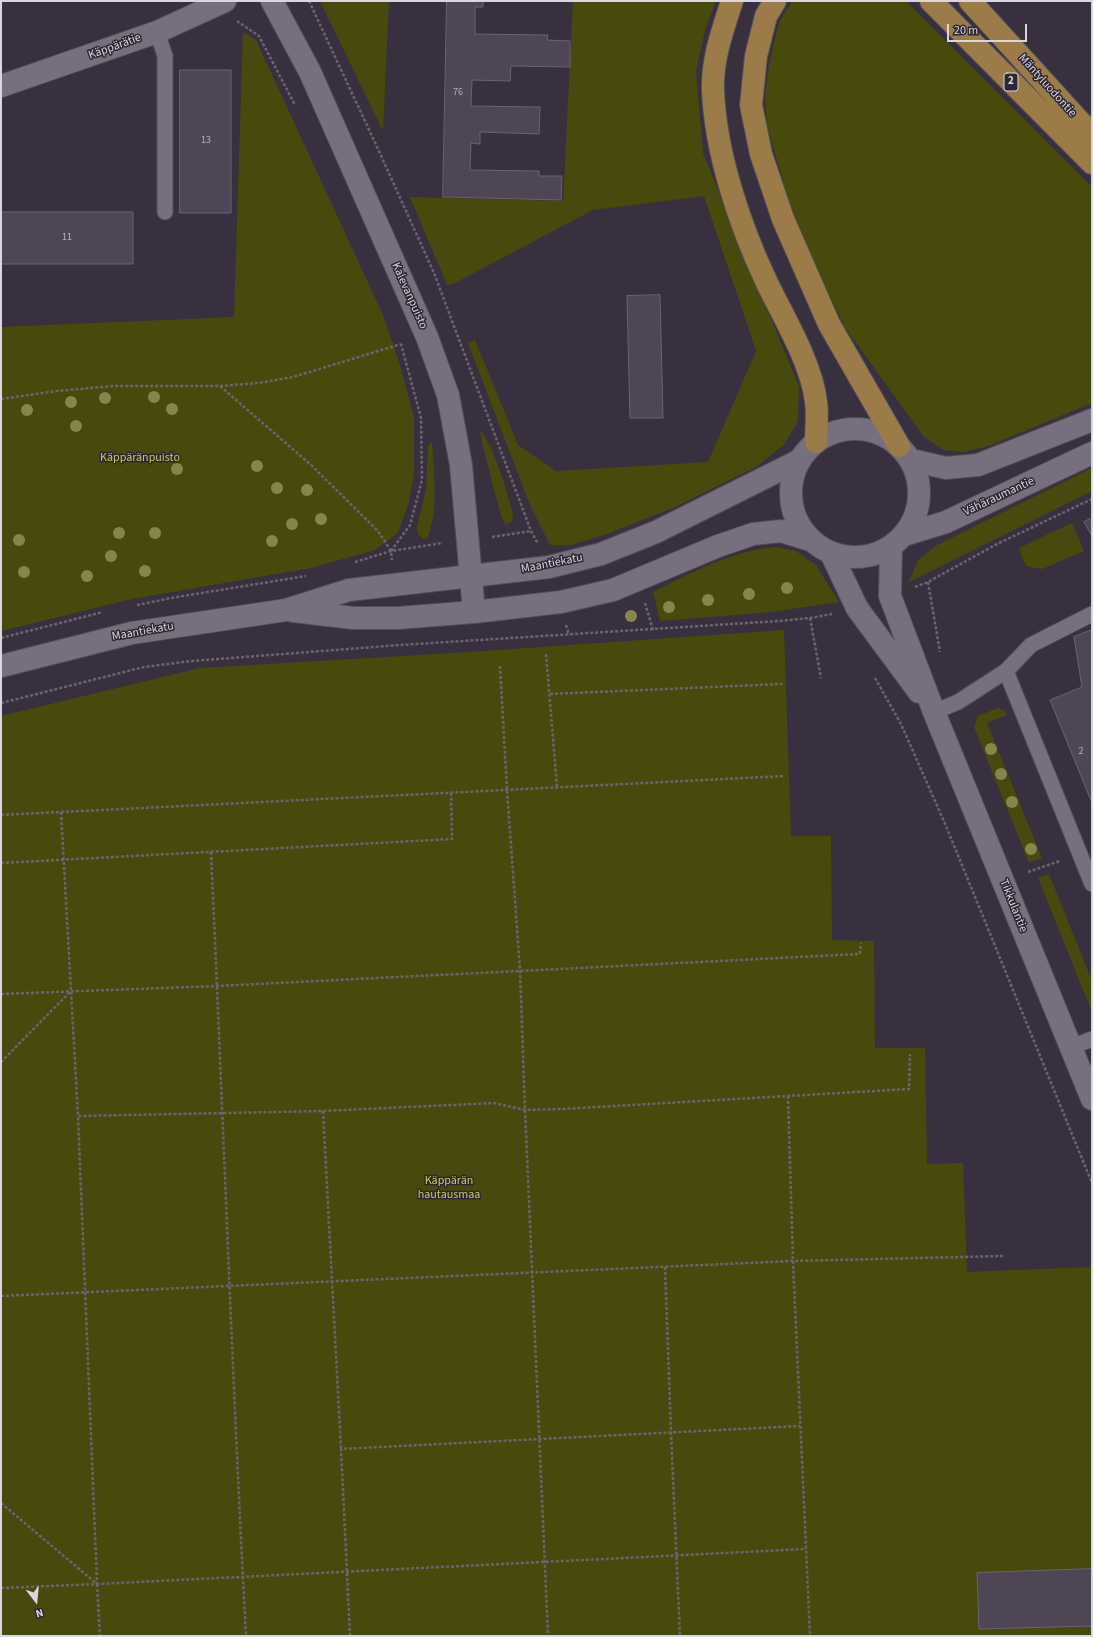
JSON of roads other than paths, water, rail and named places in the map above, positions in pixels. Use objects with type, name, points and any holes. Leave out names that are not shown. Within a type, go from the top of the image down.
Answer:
[{"type":"highway","points":[[732,1],[719,40],[713,88],[717,131],[730,186],[748,236],[766,281],[809,370],[816,402],[816,442]]},
{"type":"highway","points":[[775,1],[766,16],[756,56],[751,105],[760,154],[783,219],[826,318],[849,360],[905,453]]},
{"type":"highway","name":"Mäntyluodontie","points":[[931,1],[1092,163]]},
{"type":"highway","name":"Mäntyluodontie","points":[[970,1],[1092,135]]},
{"type":"main road","name":"Kalevanpuisto","points":[[272,1],[310,72],[427,337],[448,395],[461,465],[474,612]]},
{"type":"main road","name":"Käppärätie","points":[[1,86],[156,32],[230,9]]},
{"type":"main road","points":[[905,453],[920,485],[917,512],[897,541],[872,556],[851,558],[831,553],[810,540],[798,522],[791,502],[792,480],[800,460],[816,442],[836,431],[858,429],[880,434],[905,453],[946,468],[978,465],[1092,420]]},
{"type":"main road","name":"Vähäraumantie","points":[[897,541],[946,522],[1092,453]]},
{"type":"main road","name":"Maantiekatu","points":[[1,666],[132,633],[286,610],[349,590],[549,567],[601,554],[656,532],[800,460]]},
{"type":"main road","name":"Maantiekatu","points":[[286,610],[353,618],[398,618],[474,612],[561,602],[613,590],[718,546],[754,534],[781,531],[810,540]]},
{"type":"main road","points":[[897,541],[890,596],[934,712]]},
{"type":"main road","points":[[831,553],[856,608],[934,712]]},
{"type":"main road","name":"Tikkulantie","points":[[934,712],[1092,1099]]},
{"type":"lane","points":[[156,32],[165,56],[165,212]]},
{"type":"lane","points":[[934,712],[958,702],[1006,671],[1031,646],[1092,614]]},
{"type":"lane","points":[[1006,671],[1092,884]]},
{"type":"lane","points":[[1071,1047],[1092,1039]]},
{"type":"park label","name":"Käppäränpuisto","points":[[140,458]]},
{"type":"park label","name":"Käppärän hautausmaa","points":[[449,1188]]}]
